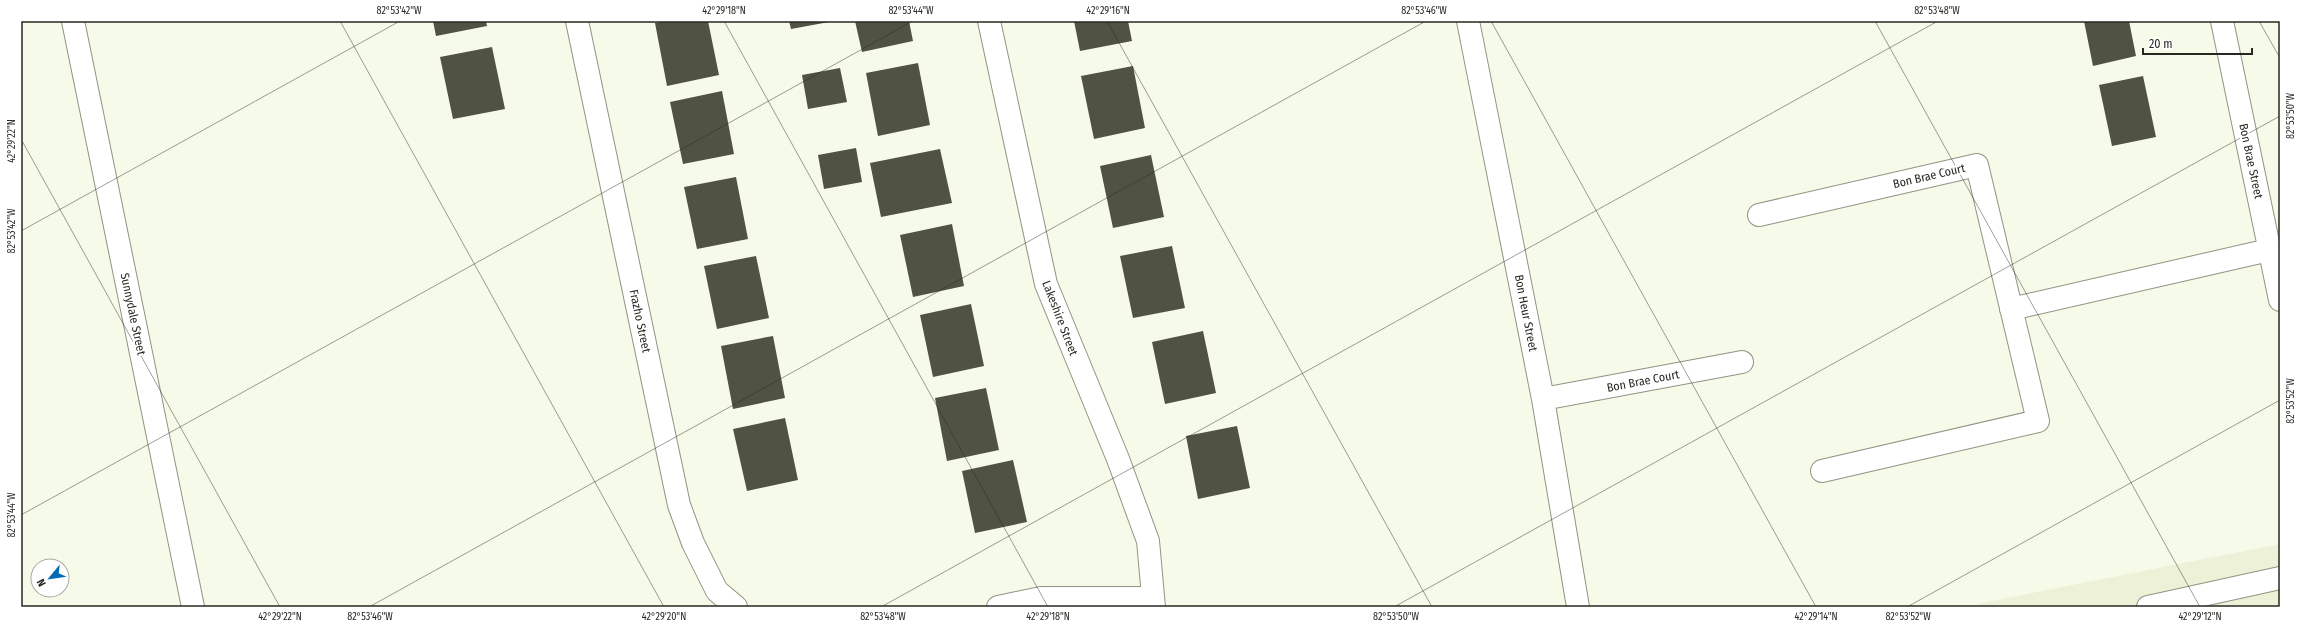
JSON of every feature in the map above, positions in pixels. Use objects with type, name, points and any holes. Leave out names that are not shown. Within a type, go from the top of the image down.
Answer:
[{"type":"street","name":"Sunnydale Street","points":[[73,21],[194,607]]},
{"type":"street","name":"Frazho Street","points":[[577,21],[679,505],[693,543],[717,591],[736,607]]},
{"type":"street","name":"Lakeshire Street","points":[[990,21],[1046,284],[1118,459],[1148,541],[1153,602]]},
{"type":"street","name":"Bon Heur Street","points":[[1468,21],[1543,399],[1578,607]]},
{"type":"street","name":"Bon Brae Street","points":[[2222,21],[2280,300]]},
{"type":"street","name":"Bon Brae Court","points":[[1759,215],[1977,165],[2038,421],[1822,470]]},
{"type":"street","points":[[2011,309],[2269,250]]},
{"type":"street","name":"Bon Brae Court","points":[[1543,399],[1742,362]]},
{"type":"street","points":[[2148,607],[2280,578]]},
{"type":"street","points":[[998,607],[1041,598],[1153,602]]},
{"type":"shaded area","points":[[2280,544],[2280,607],[1967,606]]},
{"type":"building","points":[[433,21],[486,21],[487,26],[436,36]]},
{"type":"building","points":[[666,21],[708,21],[719,75],[667,86],[655,23]]},
{"type":"building","points":[[789,21],[829,21],[829,22],[791,29]]},
{"type":"building","points":[[855,21],[909,21],[913,41],[862,52]]},
{"type":"building","points":[[1074,21],[1128,21],[1132,41],[1080,51]]},
{"type":"building","points":[[2084,21],[2129,21],[2136,56],[2093,66]]},
{"type":"building","points":[[492,47],[505,109],[453,119],[440,57]]},
{"type":"building","points":[[918,63],[930,125],[878,136],[866,73]]},
{"type":"building","points":[[1133,66],[1145,128],[1094,139],[1081,76]]},
{"type":"building","points":[[840,68],[847,102],[808,109],[802,75]]},
{"type":"building","points":[[2143,76],[2156,137],[2112,146],[2099,85]]},
{"type":"building","points":[[722,91],[734,154],[683,164],[670,102]]},
{"type":"building","points":[[856,148],[862,182],[824,189],[818,155]]},
{"type":"building","points":[[940,149],[952,203],[881,217],[870,163]]},
{"type":"building","points":[[1151,155],[1164,217],[1113,228],[1100,166]]},
{"type":"building","points":[[736,177],[748,239],[697,249],[684,187]]},
{"type":"building","points":[[952,224],[964,286],[913,297],[900,235]]},
{"type":"building","points":[[1172,246],[1185,308],[1133,318],[1120,256]]},
{"type":"building","points":[[756,256],[769,318],[717,329],[704,266]]},
{"type":"building","points":[[971,304],[984,366],[933,377],[920,315]]},
{"type":"building","points":[[1203,331],[1216,393],[1165,404],[1152,342]]},
{"type":"building","points":[[773,336],[785,398],[733,409],[721,346]]},
{"type":"building","points":[[986,388],[999,450],[947,461],[935,398]]},
{"type":"building","points":[[785,418],[798,480],[747,491],[733,429]]},
{"type":"building","points":[[1237,426],[1250,488],[1198,499],[1186,436]]},
{"type":"building","points":[[1013,460],[1027,522],[975,533],[962,471]]}]
